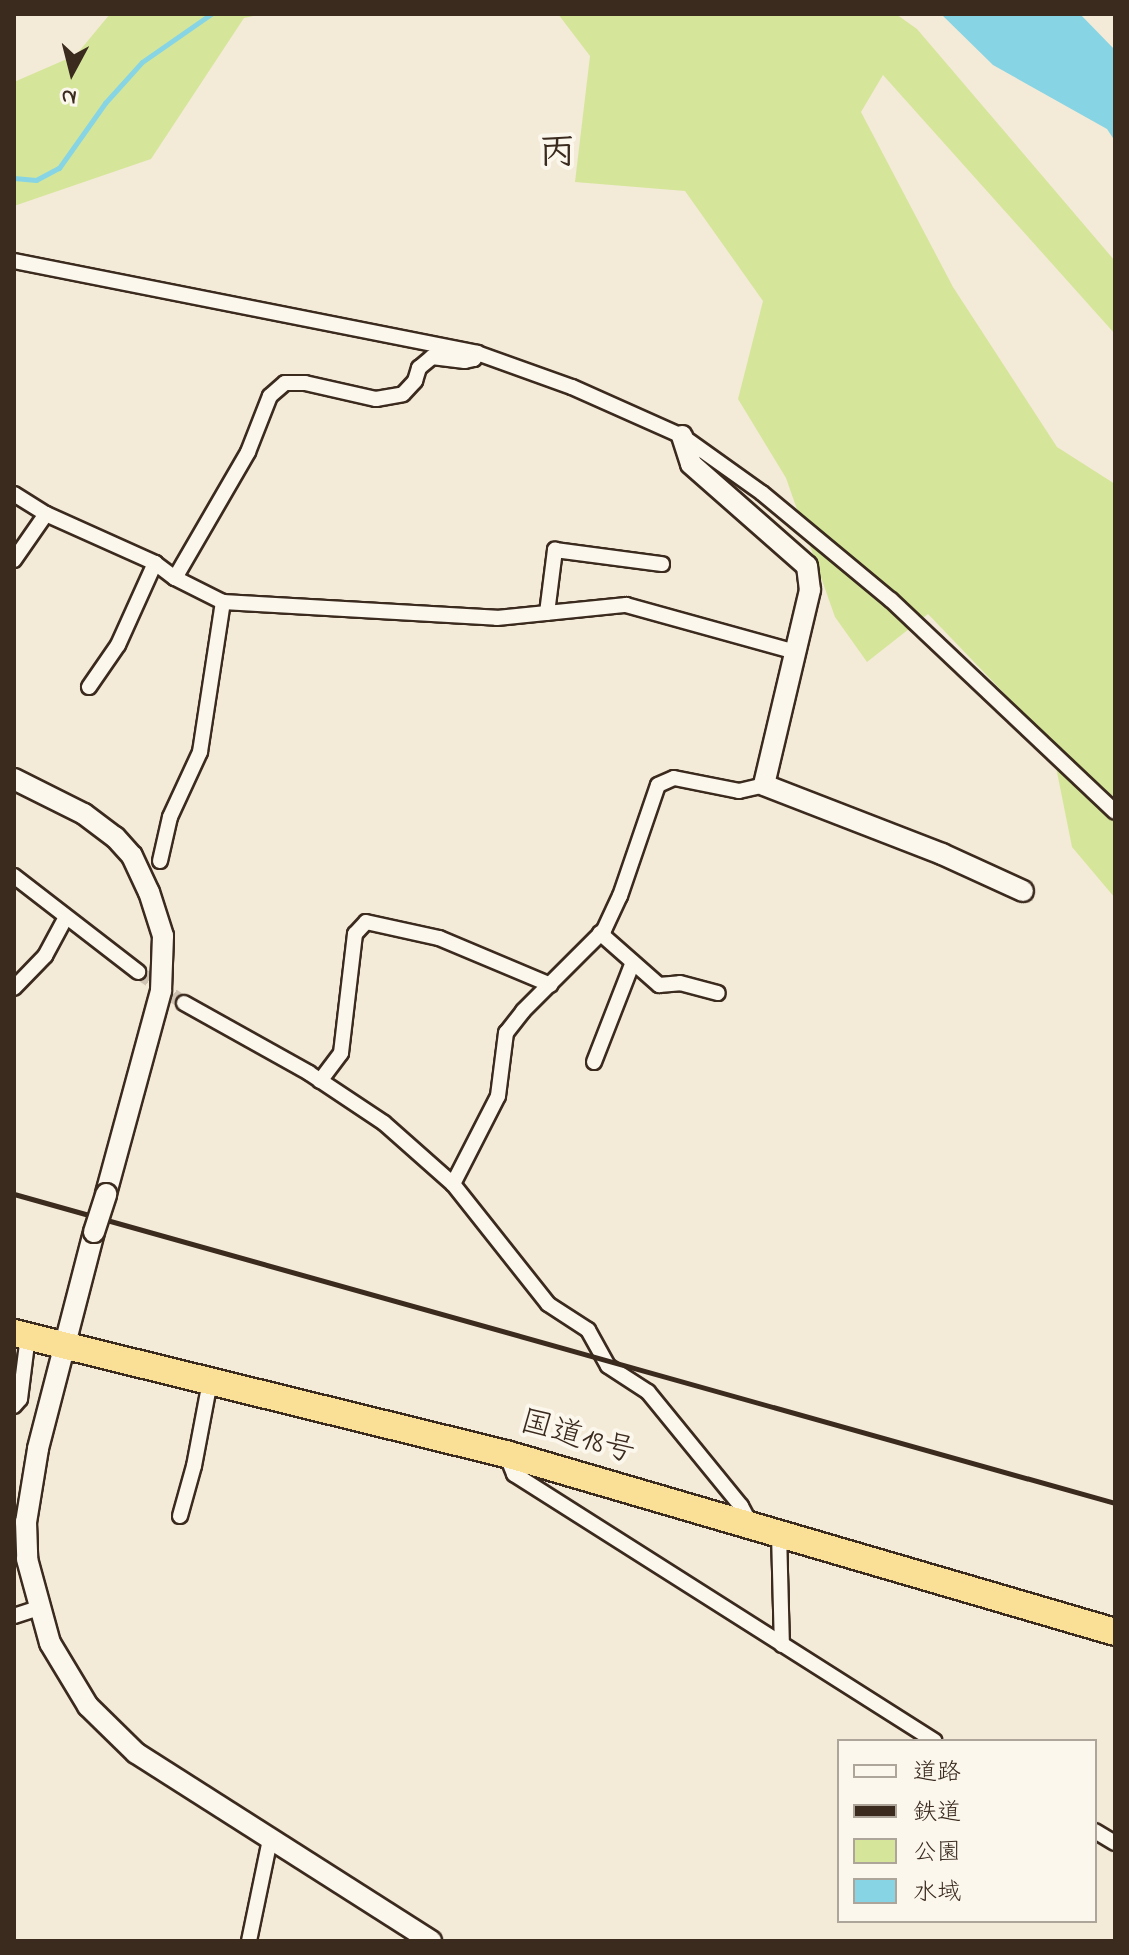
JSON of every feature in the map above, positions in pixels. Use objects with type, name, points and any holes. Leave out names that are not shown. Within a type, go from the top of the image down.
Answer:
[{"type":"highway","name":"国道18号","points":[[21,1335],[506,1454],[1115,1632]]},
{"type":"street","points":[[14,261],[477,353],[572,387],[682,436],[762,493],[891,600],[1115,812]]},
{"type":"street","points":[[175,578],[248,452],[270,396],[285,383],[305,383],[376,399],[403,394],[415,381],[419,368],[432,357],[465,361],[474,359],[477,353]]},
{"type":"street","points":[[682,436],[691,464],[807,566],[810,590],[764,785]]},
{"type":"street","points":[[14,494],[46,514],[155,563],[175,578],[223,602],[497,618],[626,605],[796,652]]},
{"type":"street","points":[[14,560],[46,514]]},
{"type":"street","points":[[547,613],[555,550],[662,564]]},
{"type":"street","points":[[89,687],[118,645],[155,563]]},
{"type":"street","points":[[160,861],[170,817],[200,752],[223,602]]},
{"type":"street","points":[[453,1184],[498,1096],[506,1033],[523,1011],[600,933],[620,896],[658,785],[674,778],[739,791],[764,785],[942,854],[1023,891]]},
{"type":"street","points":[[14,779],[84,814],[115,837],[132,856],[149,892],[163,936],[161,991],[38,1449],[26,1522],[27,1559],[50,1643],[71,1681],[110,1730],[136,1753],[431,1941]]},
{"type":"street","points":[[14,876],[138,972]]},
{"type":"street","points":[[14,988],[45,956],[66,917]]},
{"type":"street","points":[[320,1081],[341,1053],[355,934],[366,922],[439,938],[551,985]]},
{"type":"street","points":[[600,933],[659,985],[680,983],[718,993]]},
{"type":"street","points":[[594,1062],[633,962]]},
{"type":"street","points":[[184,1003],[320,1081],[384,1123],[453,1184],[548,1304],[588,1330],[608,1366],[648,1392],[741,1506],[751,1526]]},
{"type":"street","points":[[14,1406],[20,1399],[21,1335]]},
{"type":"street","points":[[180,1516],[194,1466],[210,1381]]},
{"type":"street","points":[[506,1454],[514,1474],[931,1739]]},
{"type":"street","points":[[779,1533],[782,1645]]},
{"type":"street","points":[[14,1616],[38,1608]]},
{"type":"street","points":[[1097,1832],[1115,1843]]},
{"type":"street","points":[[249,1941],[270,1840]]},
{"type":"green space","points":[[110,14],[263,14],[244,18],[151,159],[14,206],[14,82],[76,55]]},
{"type":"green space","points":[[558,14],[896,14],[917,29],[1115,261],[1115,334],[883,75],[861,112],[953,287],[1057,447],[1115,484],[1115,898],[1072,847],[1051,742],[928,614],[867,662],[835,617],[786,478],[738,399],[763,301],[685,191],[575,182],[590,56]]},
{"type":"water","points":[[941,14],[1080,14],[1115,50],[1115,141],[1107,129],[993,65]]},
{"type":"waterway","points":[[14,178],[36,180],[59,168],[105,103],[142,62],[211,14]]},
{"type":"tunnel","points":[[138,972],[184,1003]]},
{"type":"railway","points":[[14,1194],[1115,1503]]},
{"type":"district","name":"丙","points":[[557,155]]}]
